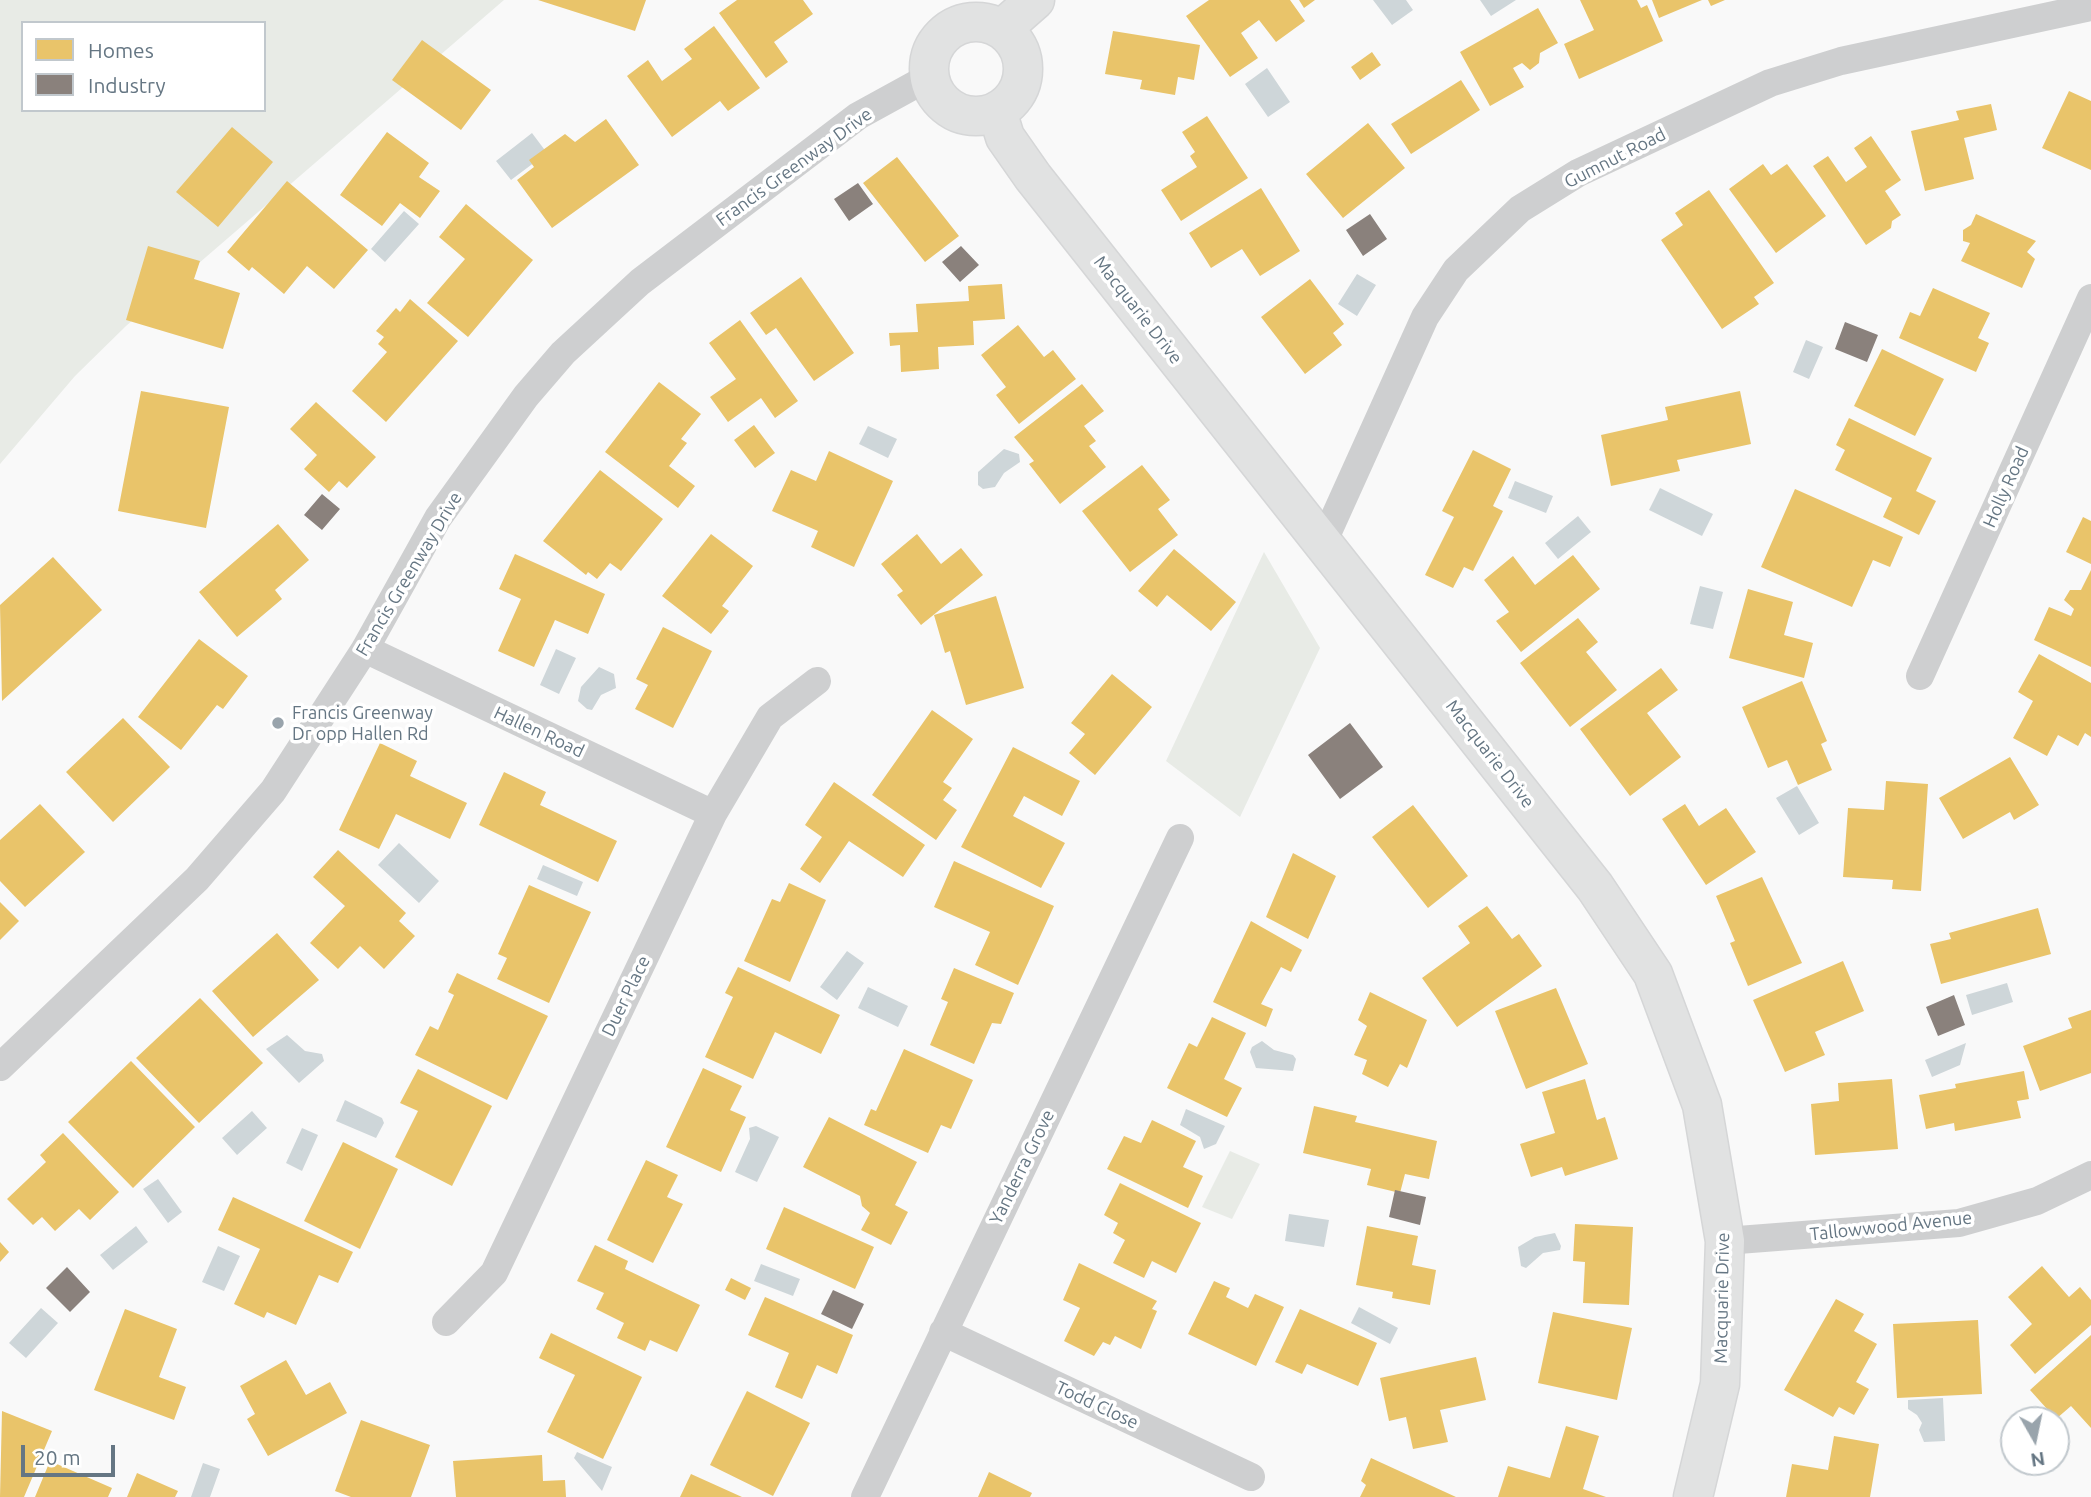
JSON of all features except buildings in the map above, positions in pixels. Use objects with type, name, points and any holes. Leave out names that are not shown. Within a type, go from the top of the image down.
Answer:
[{"type":"main road","points":[[1002,29],[1035,0]]},
{"type":"main road","points":[[976,22],[1002,29],[1016,44],[1023,64],[1017,92],[997,111],[968,116],[954,111],[942,102],[929,77],[932,51],[949,30],[976,22]]},
{"type":"main road","name":"Macquarie Drive","points":[[997,111],[1006,137],[1033,177],[1595,887],[1653,974],[1702,1105],[1725,1241],[1720,1384],[1693,1497]]},
{"type":"street","name":"Gumnut Road","points":[[1322,545],[1425,317],[1456,270],[1520,209],[1578,173],[1770,83],[1841,61],[2091,7]]},
{"type":"street","name":"Francis Greenway Drive","points":[[0,1067],[197,879],[288,770],[365,649],[438,518],[526,396],[563,353],[640,282],[858,116],[929,77]]},
{"type":"street","name":"Holly Road","points":[[1920,677],[2091,298]]},
{"type":"street","name":"Hallen Road","points":[[365,649],[713,814]]},
{"type":"street","name":"Duer Place","points":[[446,1322],[494,1273],[713,814],[770,717],[817,681]]},
{"type":"street","name":"Yanderra Grove","points":[[865,1497],[1180,838]]},
{"type":"street","name":"Tallowwood Avenue","points":[[1725,1241],[1959,1223],[2036,1201],[2091,1175]]},
{"type":"street","name":"Todd Close","points":[[943,1332],[1251,1478]]},
{"type":"shaded area","points":[[0,0],[504,0],[126,326],[75,376],[0,464]]},
{"type":"shaded area","points":[[1373,0],[1406,0],[1413,10],[1392,25]]},
{"type":"shaded area","points":[[1480,0],[1516,0],[1491,16]]},
{"type":"shaded area","points":[[1267,68],[1290,102],[1268,117],[1245,84]]},
{"type":"shaded area","points":[[532,133],[547,153],[511,180],[496,161]]},
{"type":"shaded area","points":[[404,211],[419,224],[385,262],[371,249]]},
{"type":"shaded area","points":[[1357,274],[1376,285],[1357,316],[1338,304]]},
{"type":"shaded area","points":[[1806,340],[1823,347],[1809,379],[1793,372]]},
{"type":"shaded area","points":[[868,426],[897,439],[888,458],[859,444]]},
{"type":"shaded area","points":[[1004,449],[1019,454],[1020,462],[1004,473],[995,487],[983,489],[978,485],[978,472]]},
{"type":"shaded area","points":[[1515,481],[1553,496],[1546,513],[1508,498]]},
{"type":"shaded area","points":[[1660,488],[1713,514],[1702,536],[1649,510]]},
{"type":"shaded area","points":[[1578,516],[1591,532],[1558,559],[1545,543]]},
{"type":"shaded area","points":[[1264,552],[1320,648],[1240,817],[1166,761]]},
{"type":"shaded area","points":[[1700,586],[1723,592],[1713,629],[1690,624]]},
{"type":"shaded area","points":[[556,649],[576,658],[559,694],[540,685]]},
{"type":"shaded area","points":[[599,667],[614,674],[616,688],[601,695],[592,710],[587,709],[578,701],[581,687]]},
{"type":"shaded area","points":[[1797,786],[1819,823],[1799,835],[1776,798]]},
{"type":"shaded area","points":[[399,843],[439,881],[419,903],[378,865]]},
{"type":"shaded area","points":[[543,865],[583,882],[577,896],[537,879]]},
{"type":"shaded area","points":[[847,951],[864,963],[837,1000],[820,987]]},
{"type":"shaded area","points":[[2007,983],[2013,1002],[1972,1015],[1966,995]]},
{"type":"shaded area","points":[[868,987],[908,1006],[898,1027],[858,1008]]},
{"type":"shaded area","points":[[287,1035],[305,1051],[322,1054],[324,1061],[299,1083],[266,1049]]},
{"type":"shaded area","points":[[1262,1041],[1274,1050],[1293,1055],[1296,1059],[1293,1071],[1256,1068],[1250,1052],[1252,1047]]},
{"type":"shaded area","points":[[1966,1043],[1960,1065],[1932,1077],[1925,1060]]},
{"type":"shaded area","points":[[345,1100],[382,1118],[384,1123],[376,1138],[336,1121]]},
{"type":"shaded area","points":[[1186,1109],[1225,1126],[1216,1144],[1204,1149],[1200,1137],[1180,1125]]},
{"type":"shaded area","points":[[252,1111],[267,1128],[237,1155],[222,1138]]},
{"type":"shaded area","points":[[756,1126],[779,1137],[757,1182],[735,1172],[750,1139],[749,1128]]},
{"type":"shaded area","points":[[302,1128],[318,1135],[302,1171],[286,1163]]},
{"type":"shaded area","points":[[1230,1151],[1260,1164],[1232,1219],[1202,1207]]},
{"type":"shaded area","points":[[158,1179],[182,1212],[168,1223],[143,1189]]},
{"type":"shaded area","points":[[1289,1214],[1329,1220],[1324,1247],[1285,1241]]},
{"type":"shaded area","points":[[136,1226],[148,1242],[113,1270],[100,1255]]},
{"type":"shaded area","points":[[1555,1233],[1560,1250],[1543,1253],[1526,1268],[1521,1266],[1518,1247],[1535,1237]]},
{"type":"shaded area","points":[[218,1246],[240,1256],[224,1291],[202,1282]]},
{"type":"shaded area","points":[[761,1264],[800,1279],[793,1296],[754,1281]]},
{"type":"shaded area","points":[[1359,1307],[1398,1328],[1390,1344],[1351,1323]]},
{"type":"shaded area","points":[[41,1308],[58,1323],[26,1358],[9,1343]]},
{"type":"shaded area","points":[[1943,1398],[1945,1441],[1924,1442],[1919,1430],[1922,1423],[1917,1415],[1908,1409],[1908,1400]]},
{"type":"shaded area","points":[[577,1452],[612,1467],[602,1491],[574,1458]]},
{"type":"shaded area","points":[[203,1463],[220,1469],[210,1497],[191,1497]]},
{"type":"place","name":"Francis Greenway Dr opp Hallen Rd","points":[[278,723]]}]
